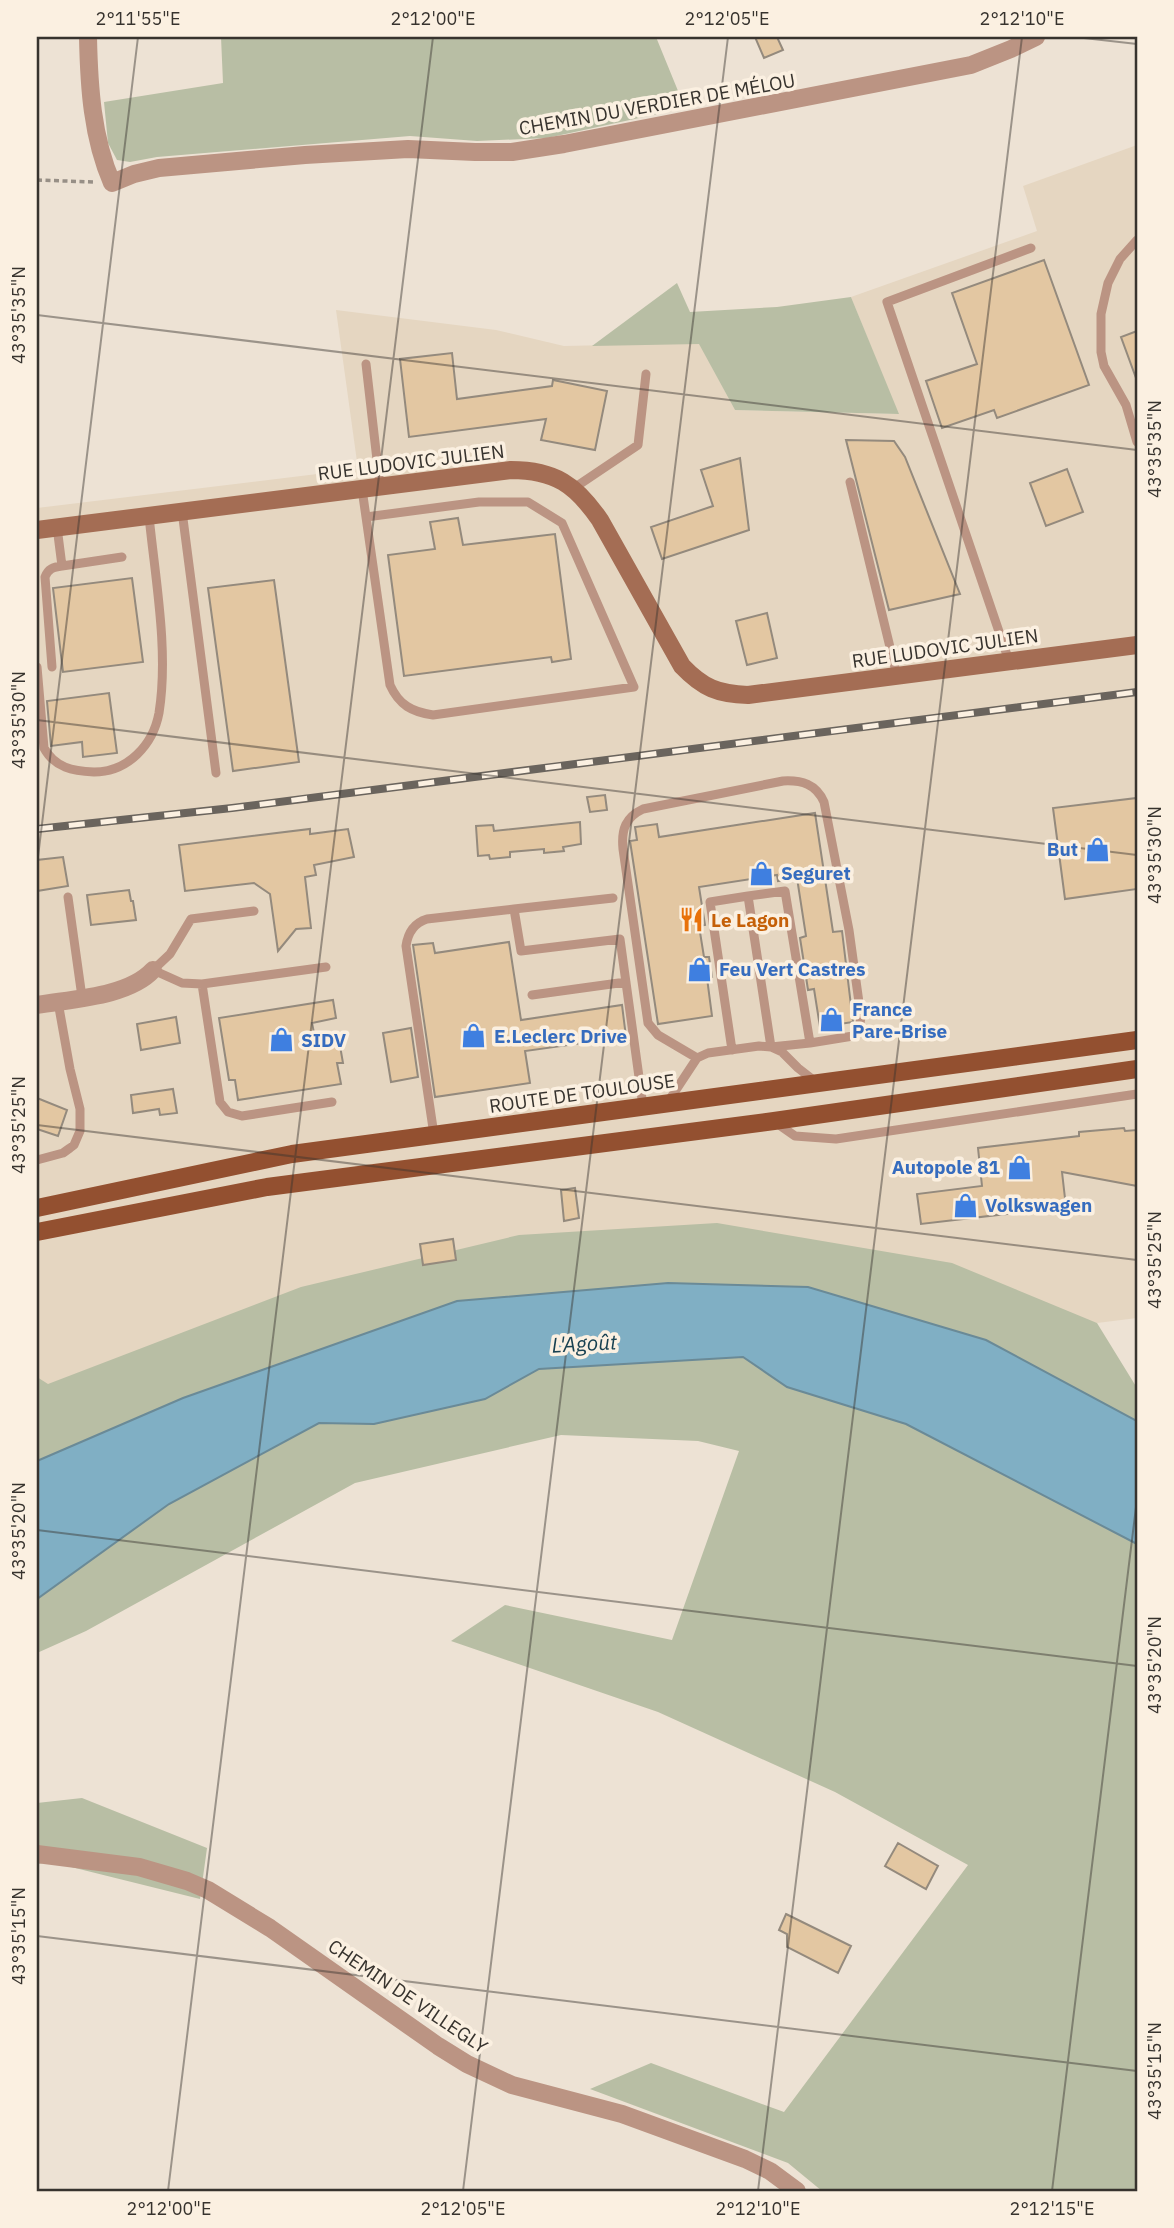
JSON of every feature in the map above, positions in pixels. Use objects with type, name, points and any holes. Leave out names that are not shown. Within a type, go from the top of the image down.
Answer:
[{"type":"main road","name":"RUE LUDOVIC JULIEN","points":[[37,530],[526,470],[552,475],[585,498],[682,666],[710,689],[728,694],[748,695],[1137,645]]},
{"type":"main road","name":"ROUTE DE TOULOUSE","points":[[37,1208],[292,1154],[1137,1040]]},
{"type":"main road","points":[[37,1232],[267,1187],[774,1121],[1137,1069]]},
{"type":"street","points":[[88,37],[97,138],[103,163],[112,183]]},
{"type":"street","name":"CHEMIN DU VERDIER DE MÉLOU","points":[[112,183],[159,168],[305,155],[408,149],[512,152],[564,144],[971,65],[1036,37]]},
{"type":"street","points":[[37,1004],[130,986],[153,970]]},
{"type":"street","name":"CHEMIN DE VILLEGLY","points":[[37,1854],[139,1867],[200,1886],[259,1920],[467,2064],[528,2091],[622,2115],[745,2159],[770,2171],[797,2191]]},
{"type":"lane","points":[[1137,240],[1120,259],[1108,283],[1101,313],[1101,352],[1104,366],[1125,405],[1137,442]]},
{"type":"lane","points":[[1009,661],[887,302],[1031,248]]},
{"type":"lane","points":[[366,364],[371,487],[366,517],[390,685],[396,698],[419,713],[433,715],[634,687],[562,523],[528,502],[479,502],[366,517]]},
{"type":"lane","points":[[574,488],[638,444],[646,374]]},
{"type":"lane","points":[[850,482],[897,676]]},
{"type":"lane","points":[[182,512],[216,773]]},
{"type":"lane","points":[[37,667],[44,748],[50,758],[61,767],[78,772],[101,772],[118,768],[134,758],[148,742],[158,715],[161,684],[161,631],[149,516]]},
{"type":"lane","points":[[57,527],[62,566]]},
{"type":"lane","points":[[52,667],[45,578],[47,571],[53,567],[122,557]]},
{"type":"lane","points":[[668,1102],[696,1058],[759,1046],[771,1047],[853,1037],[859,1029],[861,1017],[849,930],[824,802],[820,792],[809,784],[797,780],[783,781],[643,808],[633,814],[623,828],[623,849],[648,1023],[658,1035],[696,1058]]},
{"type":"lane","points":[[732,1050],[710,902],[785,891],[810,1043]]},
{"type":"lane","points":[[748,896],[771,1047]]},
{"type":"lane","points":[[68,897],[82,997]]},
{"type":"lane","points":[[434,1135],[406,946],[408,934],[421,921],[427,919],[613,898]]},
{"type":"lane","points":[[514,909],[521,951],[620,939],[643,1106]]},
{"type":"lane","points":[[254,911],[191,919],[170,954],[153,970],[181,983],[202,984],[326,967]]},
{"type":"lane","points":[[532,995],[626,982]]},
{"type":"lane","points":[[202,984],[220,1102],[228,1112],[242,1116],[332,1102]]},
{"type":"lane","points":[[37,1160],[63,1153],[74,1144],[80,1131],[80,1109],[69,1069],[58,1001]]},
{"type":"lane","points":[[771,1047],[790,1058],[817,1083]]},
{"type":"lane","points":[[774,1121],[794,1136],[836,1139],[1137,1094]]},
{"type":"path","points":[[37,180],[112,183]]},
{"type":"shaded area","points":[[1137,145],[1137,1318],[1097,1323],[864,1264],[37,1428],[37,508],[358,469],[336,310],[496,330],[564,346],[699,343],[735,410],[898,414],[851,297],[1037,231],[1023,186]]},
{"type":"green space","points":[[221,37],[656,37],[685,108],[547,138],[477,141],[410,136],[157,157],[130,162],[117,160],[108,143],[104,102],[223,83]]},
{"type":"green space","points":[[677,283],[690,312],[777,307],[851,297],[899,414],[735,410],[699,344],[592,346]]},
{"type":"green space","points":[[717,1223],[952,1263],[1097,1323],[1137,1388],[1137,1421],[986,1340],[808,1287],[668,1283],[457,1301],[183,1398],[37,1461],[37,1377],[48,1384],[301,1287],[519,1235]]},
{"type":"green space","points":[[743,1357],[787,1387],[906,1424],[1137,1544],[1137,2191],[822,2191],[788,2163],[590,2089],[651,2063],[784,2112],[968,1865],[835,1792],[658,1712],[451,1641],[505,1605],[672,1640],[739,1451],[698,1441],[561,1435],[355,1483],[86,1631],[37,1653],[37,1599],[169,1504],[319,1423],[374,1424],[485,1399],[539,1369]]},
{"type":"green space","points":[[82,1798],[207,1848],[200,1899],[51,1862],[37,1864],[37,1803]]},
{"type":"water","name":"L'Agoût","points":[[668,1283],[808,1287],[986,1340],[1137,1421],[1137,1544],[906,1424],[787,1387],[743,1357],[539,1369],[485,1399],[374,1424],[319,1423],[169,1504],[37,1599],[37,1461],[183,1398],[457,1301]]},
{"type":"building","points":[[755,37],[777,37],[783,50],[764,58]]},
{"type":"building","points":[[1044,260],[1089,385],[997,418],[994,410],[942,428],[926,381],[977,364],[952,293]]},
{"type":"building","points":[[1137,331],[1137,377],[1136,378],[1121,337]]},
{"type":"building","points":[[452,353],[457,399],[552,386],[553,380],[607,391],[595,450],[541,440],[546,419],[409,437],[400,359]]},
{"type":"building","points":[[846,440],[894,441],[905,457],[960,594],[889,610]]},
{"type":"building","points":[[740,458],[749,530],[662,559],[651,527],[713,506],[701,470]]},
{"type":"building","points":[[1067,469],[1083,512],[1046,526],[1030,483]]},
{"type":"building","points":[[458,518],[463,545],[555,534],[571,659],[552,662],[551,657],[404,676],[388,555],[435,549],[430,522]]},
{"type":"building","points":[[132,578],[143,662],[63,672],[53,588]]},
{"type":"building","points":[[274,580],[299,762],[233,771],[208,588]]},
{"type":"building","points":[[767,613],[777,658],[747,665],[736,621]]},
{"type":"building","points":[[109,693],[117,753],[83,757],[82,742],[51,746],[47,701]]},
{"type":"building","points":[[605,795],[607,810],[590,812],[587,797]]},
{"type":"building","name":"But","points":[[1137,798],[1137,889],[1065,899],[1053,808]]},
{"type":"building","points":[[815,813],[833,932],[842,931],[853,1022],[820,1027],[814,989],[808,990],[800,938],[806,936],[797,878],[778,881],[777,875],[699,887],[705,925],[699,926],[704,957],[709,957],[712,977],[707,978],[712,1016],[658,1024],[630,841],[637,840],[635,827],[657,824],[659,837]]},
{"type":"building","points":[[580,822],[581,844],[563,847],[564,851],[544,853],[544,849],[510,852],[510,857],[490,859],[489,855],[478,856],[476,826],[493,825],[494,831]]},
{"type":"building","points":[[310,829],[310,834],[348,829],[354,857],[314,865],[316,875],[305,877],[311,928],[296,929],[278,951],[270,894],[254,883],[185,891],[179,845]]},
{"type":"building","points":[[63,857],[68,886],[37,891],[37,860]]},
{"type":"building","points":[[129,890],[136,920],[91,925],[87,895]]},
{"type":"building","name":"E.Leclerc Drive","points":[[509,942],[521,1020],[622,1005],[626,1037],[525,1051],[530,1083],[435,1097],[413,945],[433,943],[435,953]]},
{"type":"building","name":"SIDV","points":[[333,1000],[336,1018],[312,1023],[316,1043],[339,1040],[343,1063],[337,1063],[341,1084],[238,1100],[235,1080],[229,1080],[219,1018]]},
{"type":"building","points":[[176,1017],[180,1043],[141,1050],[137,1024]]},
{"type":"building","points":[[411,1028],[418,1077],[391,1082],[383,1033]]},
{"type":"building","points":[[173,1089],[177,1113],[160,1115],[159,1109],[133,1113],[131,1095]]},
{"type":"building","points":[[37,1098],[67,1110],[58,1136],[37,1129]]},
{"type":"building","name":"Autopole 81","points":[[1124,1128],[1125,1131],[1137,1130],[1137,1186],[1062,1172],[1066,1207],[921,1224],[917,1194],[982,1186],[978,1148],[1079,1136],[1079,1132]]},
{"type":"building","points":[[575,1188],[579,1218],[564,1221],[561,1190]]},
{"type":"building","points":[[453,1239],[456,1260],[423,1265],[420,1244]]},
{"type":"building","points":[[898,1843],[938,1866],[926,1889],[885,1866]]},
{"type":"building","points":[[786,1914],[851,1946],[838,1973],[787,1947],[787,1934],[779,1930]]},
{"type":"railway","points":[[37,829],[232,808],[1137,692]]},
{"type":"place","name":"But","points":[[1098,849]]},
{"type":"place","name":"Seguret","points":[[761,873]]},
{"type":"place","name":"Le Lagon","points":[[691,920]]},
{"type":"place","name":"Feu Vert Castres","points":[[699,969]]},
{"type":"place","name":"France Pare-Brise","points":[[832,1020]]},
{"type":"place","name":"E.Leclerc Drive","points":[[474,1036]]},
{"type":"place","name":"SIDV","points":[[281,1040]]},
{"type":"place","name":"Autopole 81","points":[[1020,1167]]},
{"type":"place","name":"Volkswagen","points":[[965,1205]]}]
